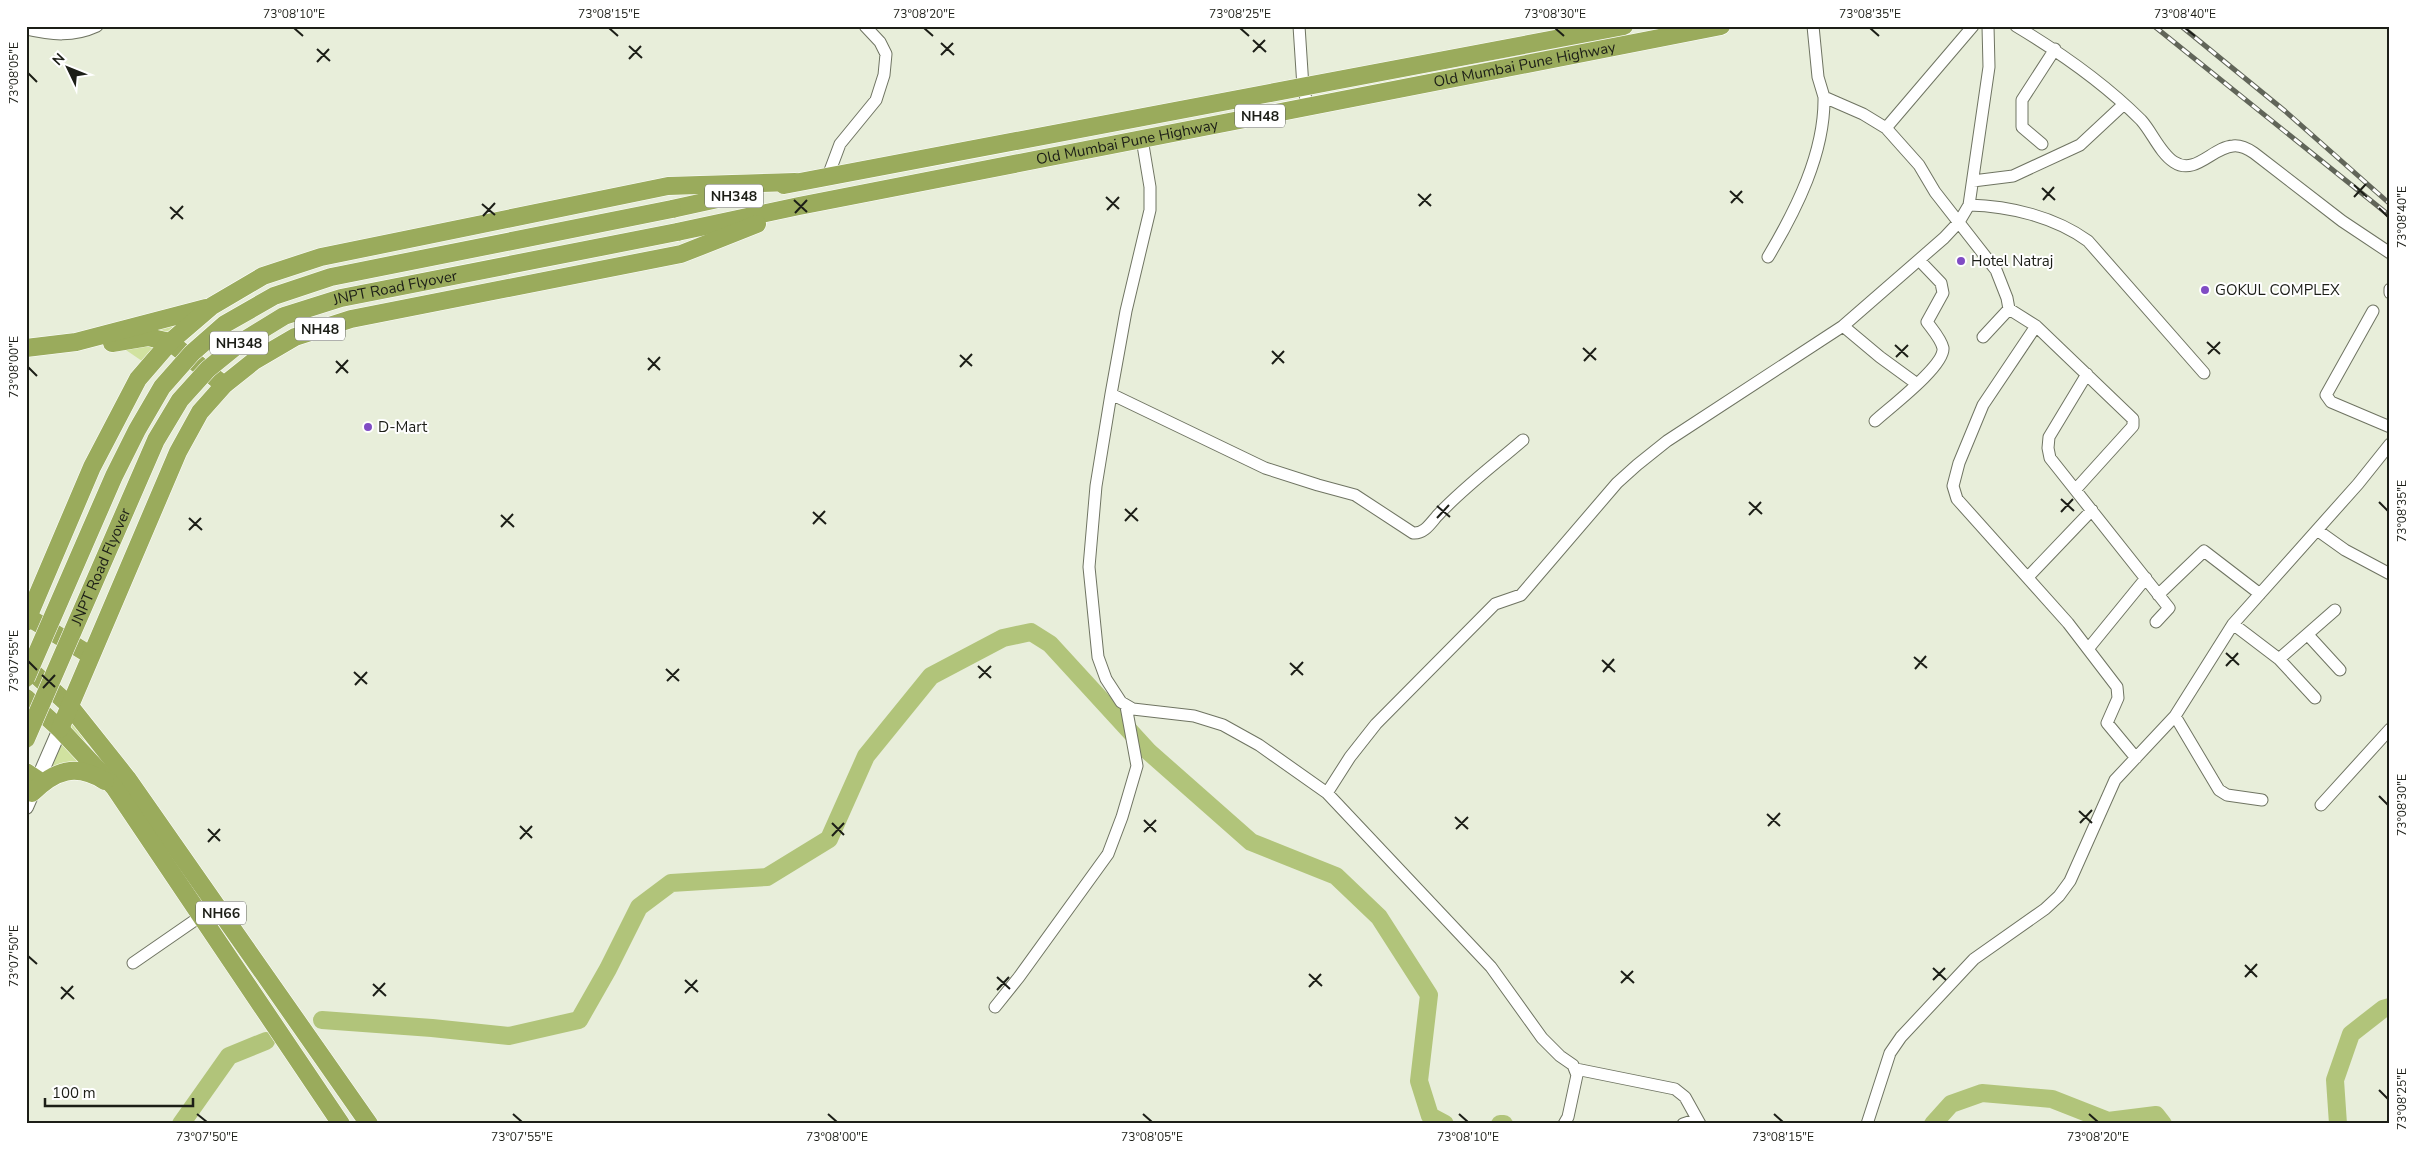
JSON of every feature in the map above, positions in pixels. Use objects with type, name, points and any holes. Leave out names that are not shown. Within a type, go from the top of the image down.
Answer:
[{"type":"highway","name":"Old Mumbai Pune Highway","points":[[795,182],[1624,26]]},
{"type":"highway","name":"Old Mumbai Pune Highway","points":[[799,206],[1721,26]]},
{"type":"highway","name":"JNPT Road Flyover","points":[[26,678],[114,476],[137,430],[162,387],[192,353],[225,324],[274,296],[331,277],[672,209],[795,182]]},
{"type":"highway","name":"NH48","points":[[26,348],[76,342],[212,306],[263,276],[321,257],[383,243],[668,186],[795,182]]},
{"type":"highway","name":"JNPT Road Flyover","points":[[26,739],[156,440],[180,400],[208,369],[240,343],[284,316],[340,298],[677,232],[799,206]]},
{"type":"highway","name":"NH48","points":[[60,728],[178,452],[200,412],[224,385],[254,361],[295,337],[341,322],[681,254],[799,206]]},
{"type":"highway","points":[[90,655],[27,619],[92,467],[138,379],[170,342],[212,306]]},
{"type":"highway","points":[[76,342],[95,348],[120,341],[148,337],[170,342],[224,385]]},
{"type":"highway","points":[[26,666],[69,705]]},
{"type":"highway","points":[[26,698],[60,728]]},
{"type":"highway","name":"NH66","points":[[69,705],[127,778],[369,1124]]},
{"type":"highway","name":"NH66","points":[[60,728],[114,787],[342,1124]]},
{"type":"highway","points":[[31,788],[50,777],[70,771],[88,773],[114,787]]},
{"type":"street","points":[[26,29],[67,35],[81,33],[97,26]]},
{"type":"street","points":[[828,176],[840,144],[876,100],[884,75],[886,54],[880,42],[865,26]]},
{"type":"street","points":[[1299,26],[1303,87],[1308,107]]},
{"type":"street","points":[[1768,257],[1787,226],[1808,179],[1824,113],[1824,96],[1818,77],[1813,26]]},
{"type":"street","points":[[1886,128],[1973,26]]},
{"type":"street","points":[[1327,793],[1350,757],[1376,724],[1495,604],[1522,595],[1617,483],[1667,441],[1843,326],[1919,260],[1959,222],[1969,205],[1973,181],[1989,67],[1988,26]]},
{"type":"street","points":[[2016,26],[2055,49],[2124,104],[2142,122],[2172,161],[2180,166],[2191,166],[2223,148],[2232,146],[2243,147],[2262,158],[2342,221],[2390,253]]},
{"type":"street","points":[[2042,144],[2022,127],[2022,100],[2055,49]]},
{"type":"street","points":[[1824,96],[1886,128],[1919,165],[1934,192],[1996,270],[2007,298],[2009,309],[2036,326],[2133,418],[2134,423],[2076,489]]},
{"type":"street","points":[[1973,181],[2013,176],[2080,145],[2124,104]]},
{"type":"street","points":[[995,1007],[1108,854],[1122,817],[1137,766],[1127,710],[1106,679],[1098,656],[1089,567],[1096,486],[1111,394],[1126,311],[1150,210],[1150,187],[1142,139]]},
{"type":"street","points":[[1969,205],[1996,205],[2071,228],[2088,241],[2204,373]]},
{"type":"street","points":[[1875,421],[1918,384],[1941,360],[1943,349],[1927,322],[1944,293],[1941,284],[1919,260]]},
{"type":"street","points":[[1983,338],[2009,309]]},
{"type":"street","points":[[2373,311],[2326,395],[2331,402],[2390,427]]},
{"type":"street","points":[[1843,326],[1880,357],[1918,384]]},
{"type":"street","points":[[2036,326],[1983,405],[1959,464],[1953,486],[1957,499],[2028,577],[2088,649],[2118,692],[2107,719],[2108,727],[2136,758]]},
{"type":"street","points":[[2087,374],[2049,437],[2048,448],[2050,458],[2169,608],[2156,622]]},
{"type":"street","points":[[1111,394],[1265,468],[1355,495],[1413,533],[1418,534],[1453,499],[1523,440]]},
{"type":"street","points":[[1867,1124],[1890,1053],[1901,1037],[1974,959],[2045,909],[2060,896],[2070,881],[2093,834],[2110,788],[2175,716],[2233,624],[2318,530],[2390,444]]},
{"type":"street","points":[[2028,577],[2092,510]]},
{"type":"street","points":[[2318,530],[2345,550],[2390,574]]},
{"type":"street","points":[[2158,595],[2204,551],[2260,594]]},
{"type":"street","points":[[2088,649],[2146,578]]},
{"type":"street","points":[[2279,659],[2335,610]]},
{"type":"street","points":[[2233,624],[2279,659],[2315,698]]},
{"type":"street","points":[[2308,635],[2340,670]]},
{"type":"street","points":[[1127,710],[1133,709],[1194,716],[1223,725],[1259,745],[1327,793],[1491,967],[1542,1038],[1576,1069],[1675,1089],[1685,1097],[1700,1124]]},
{"type":"street","points":[[2175,716],[2218,790],[2227,794],[2262,800]]},
{"type":"street","points":[[31,788],[60,728]]},
{"type":"street","points":[[2322,806],[2390,729]]},
{"type":"street","points":[[133,963],[201,916]]},
{"type":"street","points":[[1564,1124],[1568,1117],[1576,1069]]},
{"type":"street","points":[[1683,1124],[1692,1122],[1700,1124]]},
{"type":"green space","points":[[183,320],[142,361],[105,339]]},
{"type":"green space","points":[[72,717],[100,771],[49,769]]},
{"type":"waterway","points":[[322,1020],[509,1036],[579,1020],[608,969],[639,907],[671,883],[767,877],[829,839],[866,756],[931,676],[1003,638],[1031,632],[1050,644],[1149,752],[1251,842],[1336,876],[1379,917],[1429,995],[1419,1081],[1430,1116],[1445,1124]]},
{"type":"waterway","points":[[2338,1124],[2335,1080],[2351,1034],[2383,1009],[2390,1007]]},
{"type":"waterway","points":[[181,1124],[229,1056],[266,1041]]},
{"type":"waterway","points":[[1933,1124],[1951,1104],[1982,1093],[2052,1099],[2108,1121],[2156,1115],[2163,1124]]},
{"type":"railway","points":[[2154,26],[2390,216]]},
{"type":"railway","points":[[2181,26],[2285,111],[2390,204]]},
{"type":"place","name":"Hotel Natraj","points":[[1961,261]]},
{"type":"place","name":"GOKUL COMPLEX","points":[[2205,290]]},
{"type":"place","name":"D-Mart","points":[[368,427]]}]
